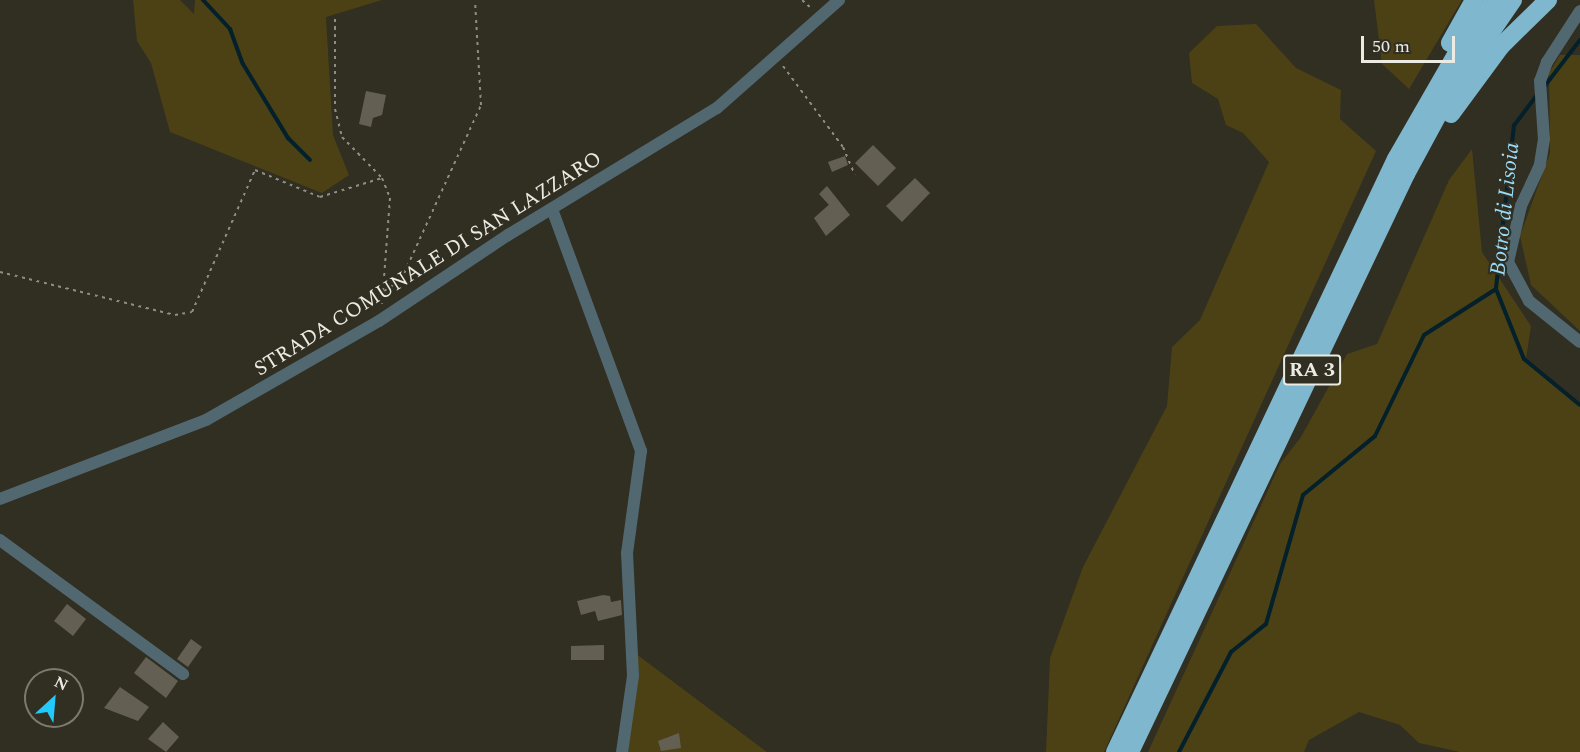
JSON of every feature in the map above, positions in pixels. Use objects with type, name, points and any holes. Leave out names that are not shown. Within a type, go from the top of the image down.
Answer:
[{"type":"highway","points":[[1296,367],[1300,335],[1361,206],[1474,0]]},
{"type":"highway","name":"RA 3","points":[[1114,752],[1401,149],[1457,53],[1494,0]]},
{"type":"highway","name":"RA 3","points":[[1130,752],[1426,135],[1474,54],[1513,0]]},
{"type":"highway","points":[[1279,441],[1305,411],[1446,122],[1493,55],[1548,0]]},
{"type":"street","name":"STRADA COMUNALE DI SAN LAZZARO","points":[[0,499],[207,420],[379,321],[552,208],[700,119],[777,58],[839,0]]},
{"type":"street","points":[[1580,11],[1547,62],[1540,81],[1544,139],[1540,165],[1521,206],[1508,262],[1530,301],[1580,342]]},
{"type":"street","points":[[552,208],[641,451],[627,553],[633,676],[622,752]]},
{"type":"street","points":[[0,540],[183,674]]},
{"type":"path","points":[[384,291],[401,280],[481,105],[475,0]]},
{"type":"path","points":[[335,19],[335,109],[342,137],[382,177],[390,198],[384,291],[379,321]]},
{"type":"path","points":[[777,58],[843,147],[855,175]]},
{"type":"path","points":[[0,272],[175,315],[192,312],[255,170],[320,197],[382,177]]},
{"type":"shaded area","points":[[133,0],[180,0],[194,14],[195,0],[382,0],[326,17],[333,135],[349,175],[322,193],[170,132],[151,63],[137,41]]},
{"type":"shaded area","points":[[1374,0],[1462,0],[1409,89],[1382,64]]},
{"type":"shaded area","points":[[1256,24],[1296,68],[1341,90],[1340,119],[1376,151],[1104,752],[1046,752],[1050,658],[1083,567],[1167,406],[1172,347],[1200,320],[1269,162],[1243,133],[1226,125],[1218,99],[1192,83],[1189,53],[1217,26]]},
{"type":"shaded area","points":[[1560,55],[1580,55],[1580,331],[1531,285],[1520,236],[1550,153],[1549,73]]},
{"type":"shaded area","points":[[1472,149],[1482,252],[1531,326],[1526,359],[1580,405],[1580,752],[1460,752],[1419,743],[1400,725],[1359,712],[1309,740],[1304,752],[1148,752],[1280,464],[1301,437],[1347,354],[1377,344],[1449,180]]},
{"type":"shaded area","points":[[635,653],[767,752],[625,752]]},
{"type":"building","points":[[366,91],[386,95],[382,115],[373,118],[371,127],[359,124]]},
{"type":"building","points":[[873,145],[896,168],[878,186],[855,163]]},
{"type":"building","points":[[845,156],[848,165],[832,172],[828,162]]},
{"type":"building","points":[[915,178],[930,193],[902,222],[886,206]]},
{"type":"building","points":[[827,186],[850,215],[826,236],[814,218],[829,205],[819,194]]},
{"type":"building","points":[[603,595],[610,596],[611,602],[621,600],[622,615],[598,621],[595,611],[581,615],[577,601]]},
{"type":"building","points":[[67,604],[86,619],[73,636],[54,621]]},
{"type":"building","points":[[191,639],[202,647],[188,667],[177,659]]},
{"type":"building","points":[[604,645],[604,660],[571,660],[571,646]]},
{"type":"building","points":[[146,657],[178,681],[166,698],[134,673]]},
{"type":"building","points":[[120,687],[149,707],[138,721],[104,708]]},
{"type":"building","points":[[163,722],[179,737],[166,752],[148,739]]},
{"type":"building","points":[[679,733],[681,748],[661,751],[658,741]]},
{"type":"waterway","points":[[203,0],[230,29],[243,64],[288,138],[310,160]]},
{"type":"waterway","name":"Botro di Lisoia","points":[[1544,87],[1580,40]]},
{"type":"waterway","name":"Botro di Lisoia","points":[[1537,95],[1514,125],[1496,289],[1524,359],[1580,405]]},
{"type":"waterway","points":[[1179,752],[1231,652],[1266,624],[1303,495],[1375,436],[1424,335],[1496,289]]}]
